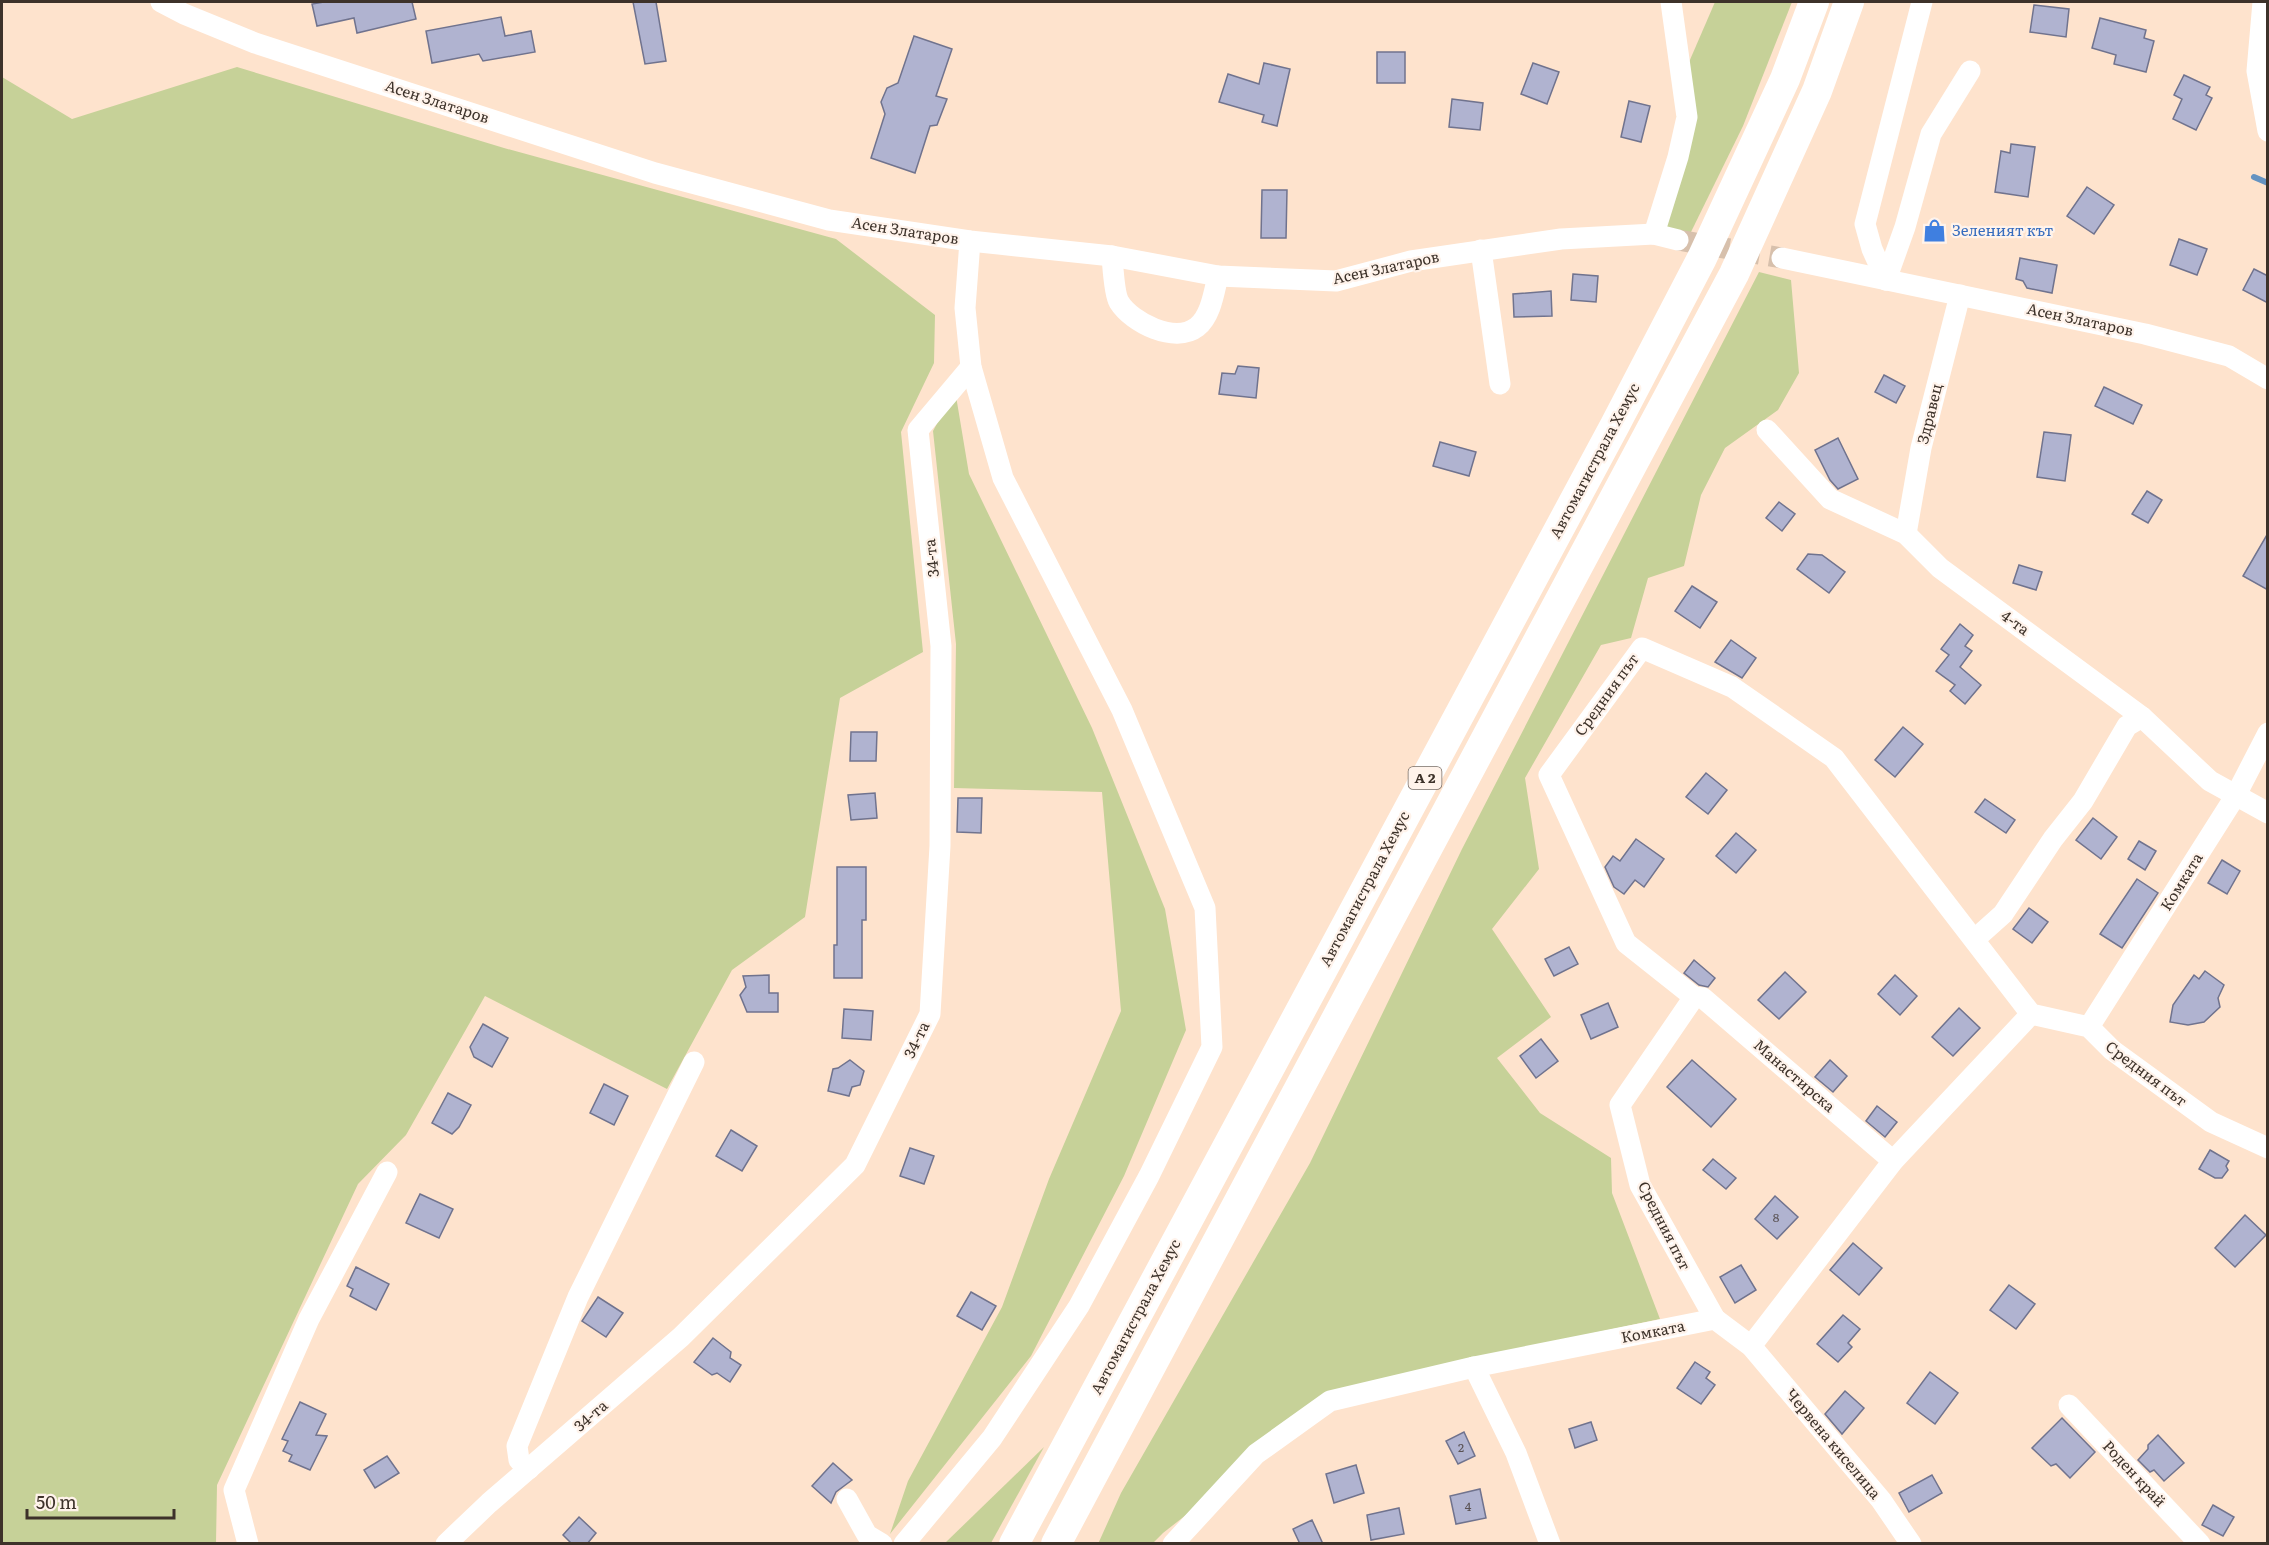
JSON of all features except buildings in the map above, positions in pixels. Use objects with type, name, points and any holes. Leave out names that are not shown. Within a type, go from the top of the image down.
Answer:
[{"type":"highway","name":"Автомагистрала Хемус","points":[[1014,1544],[1615,425],[1702,258],[1785,79],[1814,2]]},
{"type":"highway","name":"A 2","points":[[1056,1544],[1734,274],[1817,92],[1850,2]]},
{"type":"street","name":"Асен Златаров","points":[[160,2],[255,43],[655,173],[829,220],[970,242],[1112,256],[1218,276],[1336,281],[1411,261],[1562,239],[1654,234],[1678,240]]},
{"type":"street","points":[[1654,234],[1678,157],[1687,117],[1671,2]]},
{"type":"street","points":[[1886,280],[1872,249],[1865,224],[1922,2]]},
{"type":"street","points":[[2263,2],[2258,71],[2268,130]]},
{"type":"street","points":[[1886,280],[1905,227],[1931,134],[1970,71]]},
{"type":"street","points":[[904,1544],[992,1438],[1079,1306],[1149,1176],[1212,1047],[1205,908],[1122,710],[1003,478],[970,367],[965,308],[970,242]]},
{"type":"street","points":[[1481,250],[1500,384]]},
{"type":"street","points":[[1112,256],[1119,301],[1133,316],[1154,330],[1177,333],[1197,328],[1209,309],[1218,276]]},
{"type":"street","name":"Асен Златаров","points":[[1782,258],[2145,334],[2229,356],[2268,379]]},
{"type":"street","name":"Здравец","points":[[1906,534],[1921,448],[1960,295]]},
{"type":"street","name":"34-та","points":[[446,1544],[681,1337],[855,1165],[930,1014],[940,846],[941,646],[918,430],[970,367]]},
{"type":"street","name":"4-та","points":[[1767,430],[1830,499],[1906,534],[1940,568],[2142,717],[2210,780],[2268,813]]},
{"type":"street","name":"Средния път","points":[[1715,1319],[1640,1185],[1620,1105],[1694,997],[1626,943],[1549,775],[1642,648],[1732,687],[1834,758],[2031,1014]]},
{"type":"street","points":[[1975,939],[2003,914],[2053,839],[2083,801],[2127,726],[2142,717]]},
{"type":"street","name":"Комката","points":[[2089,1027],[2236,795],[2268,733]]},
{"type":"street","name":"Манастирска","points":[[1694,997],[1703,998],[1893,1161]]},
{"type":"street","points":[[1715,1319],[1751,1346],[1893,1161],[2031,1014],[2089,1027]]},
{"type":"street","name":"Средния път","points":[[2089,1027],[2112,1050],[2211,1122],[2268,1148]]},
{"type":"street","points":[[529,1469],[519,1460],[517,1446],[578,1297],[694,1062]]},
{"type":"street","points":[[248,1544],[234,1490],[309,1319],[387,1172]]},
{"type":"street","name":"Комката","points":[[1173,1544],[1256,1454],[1330,1401],[1474,1367],[1715,1319]]},
{"type":"street","name":"Червена киселица","points":[[1751,1346],[1881,1500],[1911,1544]]},
{"type":"street","points":[[1474,1367],[1516,1453],[1550,1544]]},
{"type":"street","name":"Роден край","points":[[2069,1405],[2200,1544]]},
{"type":"street","points":[[847,1499],[867,1535],[882,1544]]},
{"type":"green space","points":[[1715,2],[1792,2],[1743,126],[1690,234],[1659,232],[1683,76]]},
{"type":"green space","points":[[237,67],[504,148],[836,239],[935,315],[934,363],[901,432],[923,652],[840,698],[805,917],[732,970],[667,1089],[485,996],[406,1135],[358,1184],[217,1485],[216,1543],[2,1543],[2,77],[72,119]]},
{"type":"green space","points":[[1759,272],[1791,280],[1799,373],[1778,410],[1725,448],[1701,495],[1684,566],[1648,578],[1631,638],[1601,645],[1525,778],[1539,869],[1492,929],[1551,1017],[1497,1058],[1540,1113],[1611,1158],[1612,1193],[1660,1319],[1457,1362],[1316,1413],[1153,1543],[1098,1544],[1121,1493],[1310,1163],[1462,849]]},
{"type":"green space","points":[[955,390],[969,474],[1092,728],[1165,909],[1186,1030],[1124,1176],[1031,1356],[890,1534],[908,1481],[1002,1307],[1049,1179],[1121,1011],[1102,792],[954,788],[956,644],[933,431]]},
{"type":"green space","points":[[1044,1447],[991,1543],[945,1543]]},
{"type":"waterway","points":[[2254,177],[2268,183]]},
{"type":"tunnel","points":[[1678,240],[1782,258]]},
{"type":"place","name":"Зеленият кът","points":[[1934,231]]}]
